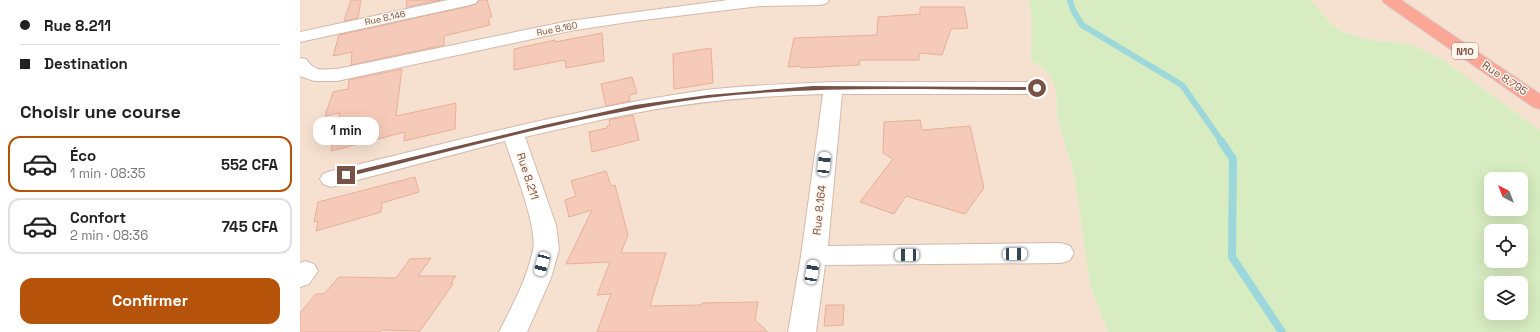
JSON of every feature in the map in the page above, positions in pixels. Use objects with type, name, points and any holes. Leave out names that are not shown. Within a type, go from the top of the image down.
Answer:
[{"type":"highway","name":"Rue 8.795","points":[[1390,0],[1540,103]]},
{"type":"street","name":"Rue 8.146","points":[[300,37],[470,0]]},
{"type":"street","name":"Rue 8.160","points":[[300,63],[305,71],[314,75],[337,75],[377,68],[462,48],[569,26],[635,16],[760,1],[822,0]]},
{"type":"street","points":[[331,179],[513,133],[635,107],[708,96],[772,90],[833,88],[1037,88]]},
{"type":"street","name":"Rue 8.164","points":[[802,332],[814,256],[833,88]]},
{"type":"street","name":"Rue 8.211","points":[[513,133],[544,225],[546,250],[538,278],[513,332]]},
{"type":"street","points":[[814,256],[1062,253]]},
{"type":"shaded area","points":[[300,0],[1028,0],[1031,9],[1031,60],[1049,73],[1056,89],[1057,117],[1074,174],[1090,285],[1108,332],[300,332]]},
{"type":"shaded area","points":[[1311,0],[1540,0],[1540,130],[1443,60],[1409,44],[1366,39],[1341,31],[1331,24]]},
{"type":"green space","points":[[1028,0],[1311,0],[1331,24],[1341,31],[1366,39],[1409,44],[1443,60],[1540,130],[1540,332],[1108,332],[1090,285],[1074,174],[1057,117],[1056,89],[1049,73],[1031,60],[1031,9]]},
{"type":"building","points":[[351,0],[361,0],[358,18],[344,21]]},
{"type":"building","points":[[407,0],[441,0],[406,7]]},
{"type":"building","points":[[479,0],[487,0],[492,17],[488,18],[490,25],[444,36],[444,45],[351,65],[352,52],[333,56],[339,35],[470,6],[476,4]]},
{"type":"building","points":[[920,7],[964,7],[968,28],[951,29],[942,55],[919,53],[919,60],[860,60],[859,65],[801,68],[801,66],[788,67],[794,38],[877,35],[878,17],[920,14]]},
{"type":"building","points":[[602,33],[604,61],[566,68],[565,60],[514,70],[514,49],[555,40],[555,42]]},
{"type":"building","points":[[711,48],[713,83],[674,89],[673,54]]},
{"type":"building","points":[[402,69],[396,116],[456,103],[455,129],[404,141],[405,132],[331,151],[340,113],[325,116],[333,92],[348,89],[349,80]]},
{"type":"building","points":[[632,77],[637,93],[629,95],[630,101],[606,106],[601,84]]},
{"type":"building","points":[[633,115],[639,140],[592,152],[589,132],[607,128],[607,126],[610,125],[609,120]]},
{"type":"building","points":[[920,120],[922,130],[970,126],[984,188],[965,214],[906,196],[894,214],[860,202],[893,159],[883,153],[884,122]]},
{"type":"building","points":[[606,171],[611,186],[615,185],[628,235],[621,253],[666,253],[650,306],[758,302],[755,320],[768,332],[597,332],[611,294],[597,295],[610,262],[566,264],[592,210],[569,217],[565,200],[576,196],[571,181]]},
{"type":"building","points":[[415,177],[419,192],[382,203],[381,212],[316,231],[318,221],[314,222],[318,202]]},
{"type":"building","points":[[431,258],[418,276],[456,276],[451,283],[453,284],[420,331],[381,330],[380,332],[300,332],[300,313],[316,294],[324,294],[339,277],[396,278],[410,259]]},
{"type":"building","points":[[826,305],[844,305],[843,325],[824,326]]},
{"type":"waterway","points":[[1070,0],[1073,10],[1082,25],[1182,85],[1222,142]]},
{"type":"waterway","points":[[1221,141],[1233,159],[1232,257],[1282,332]]},
{"type":"route","points":[[346,175],[498,137],[635,107],[708,96],[813,88],[1037,88]]}]
